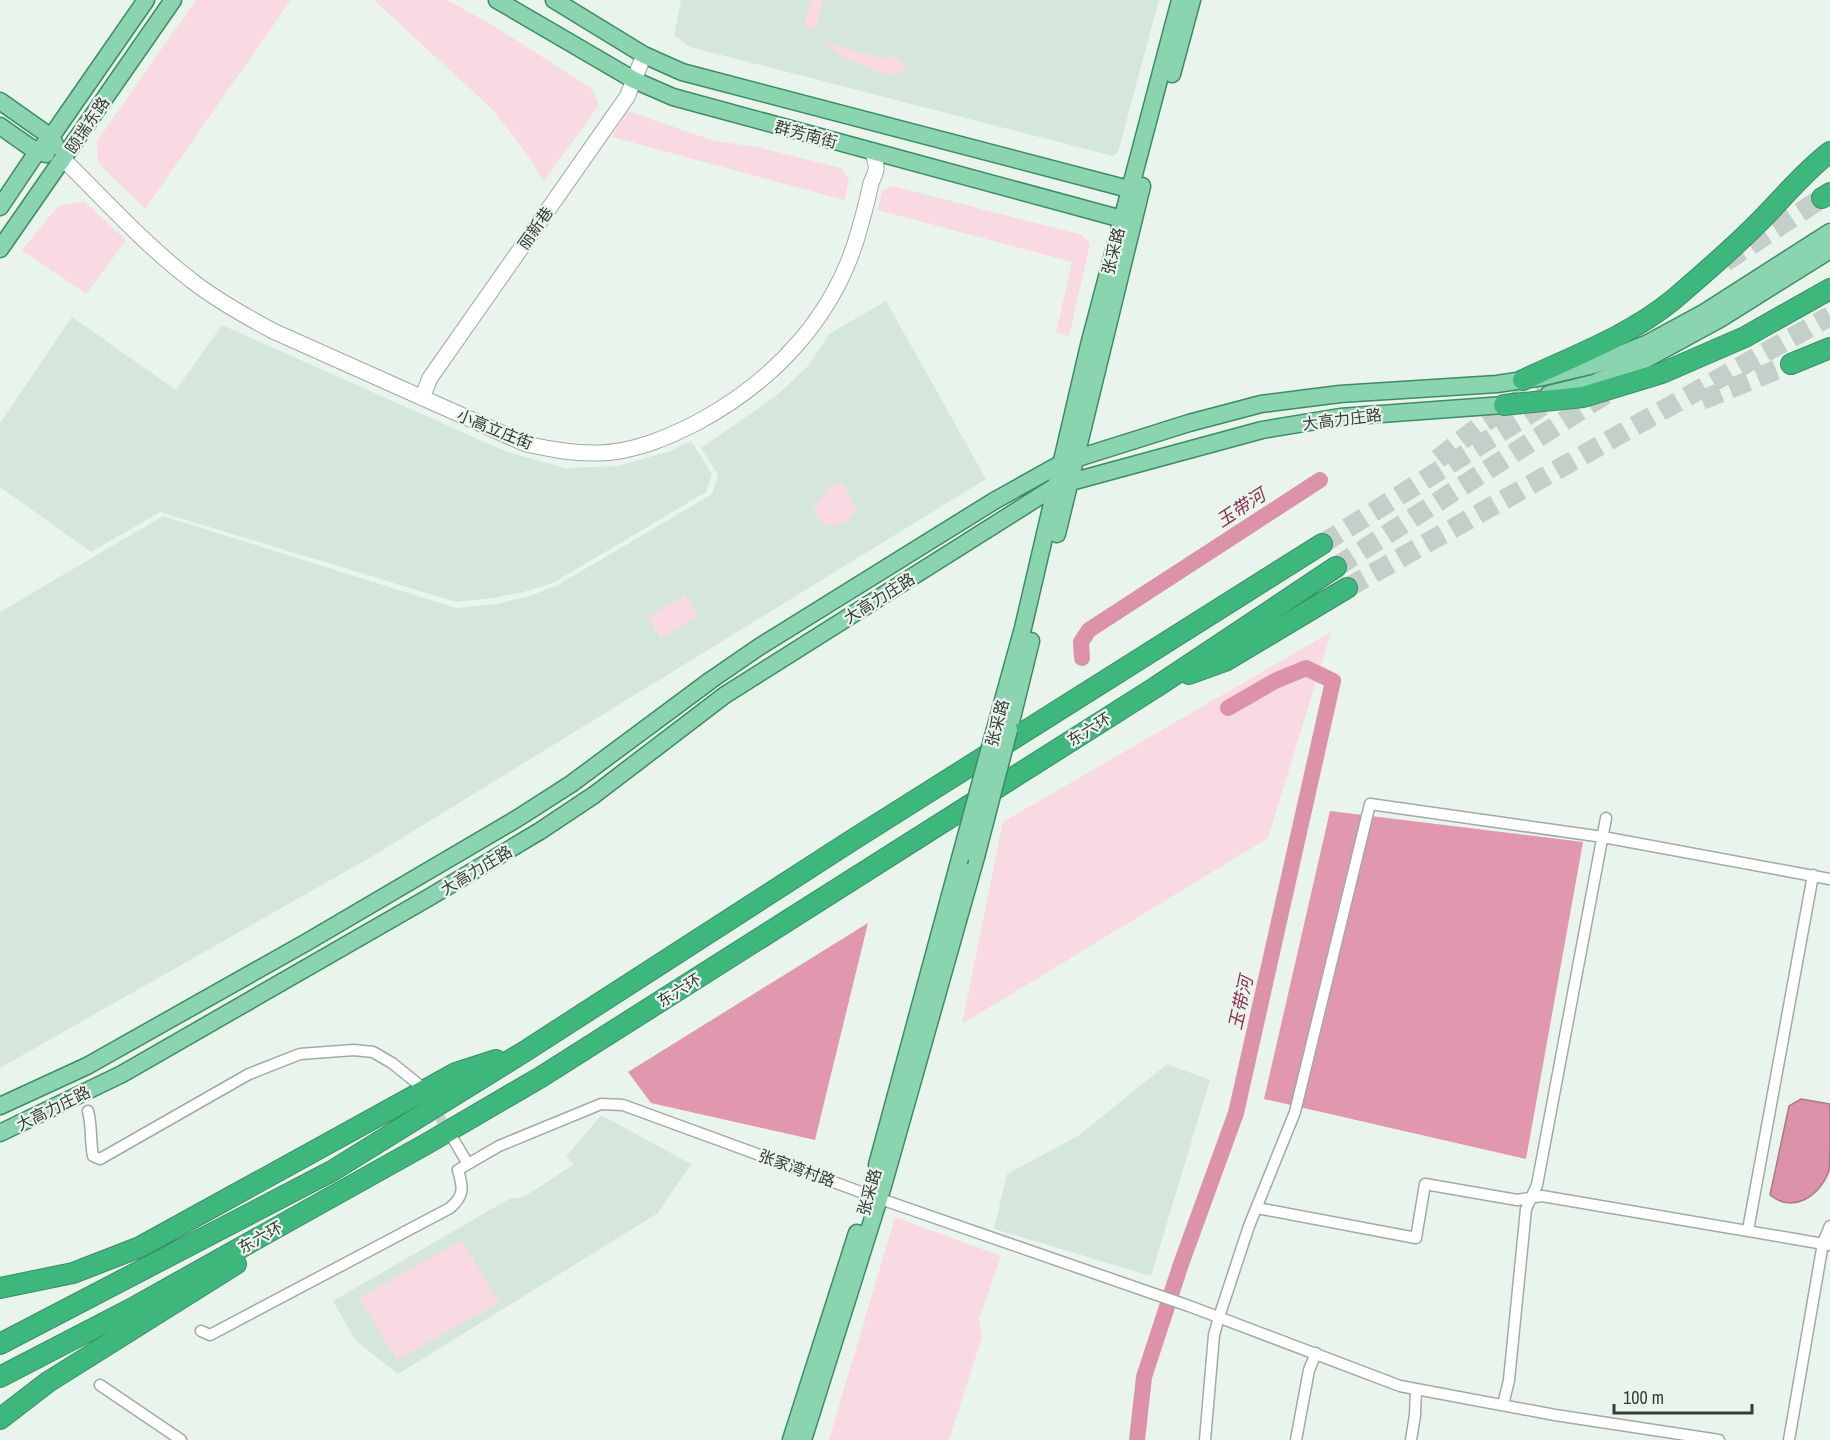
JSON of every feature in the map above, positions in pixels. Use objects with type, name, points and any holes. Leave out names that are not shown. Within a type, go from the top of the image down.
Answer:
[{"type":"highway","points":[[1524,380],[1633,328],[1654,314],[1753,228],[1816,163],[1830,152]]},
{"type":"highway","points":[[1504,405],[1583,397],[1662,373],[1745,337],[1830,289]]},
{"type":"highway","points":[[1791,364],[1830,348]]},
{"type":"highway","name":"东六环","points":[[0,1344],[332,1171],[527,1050],[1322,543]]},
{"type":"highway","name":"东六环","points":[[0,1377],[131,1309],[541,1077],[1156,687],[1336,567]]},
{"type":"highway","points":[[1156,687],[1225,661],[1347,588]]},
{"type":"highway","points":[[0,1288],[74,1273],[140,1246],[456,1073],[527,1050]]},
{"type":"highway","points":[[0,1419],[68,1369],[428,1143]]},
{"type":"main road","name":"颐瑞东路","points":[[0,249],[173,0]]},
{"type":"main road","name":"群芳南街","points":[[497,0],[634,80],[673,97],[1127,220]]},
{"type":"main road","name":"群芳南街","points":[[554,0],[644,55],[682,72],[1136,190]]},
{"type":"main road","name":"张采路","points":[[1136,190],[1180,0]]},
{"type":"main road","name":"张采路","points":[[791,1440],[874,1196],[959,862],[1063,484],[1127,220],[1192,0]]},
{"type":"main road","name":"颐瑞东路","points":[[0,207],[37,152],[51,137],[139,5]]},
{"type":"main road","points":[[0,100],[51,137],[64,160]]},
{"type":"main road","points":[[0,126],[37,152],[64,160]]},
{"type":"main road","name":"大高力庄路","points":[[0,1106],[87,1066],[307,942],[518,818],[571,784],[759,647],[994,501],[1069,460],[1189,423],[1262,404],[1340,394],[1497,384],[1594,365],[1646,344],[1705,312],[1830,232]]},
{"type":"main road","name":"大高力庄路","points":[[0,1133],[122,1074],[398,916],[540,831],[594,795],[725,695],[1063,484],[1262,430],[1340,417],[1504,405],[1594,382],[1641,362],[1720,320],[1830,250]]},
{"type":"main road","name":"张采路","points":[[803,1440],[976,857],[1009,730],[1063,484]]},
{"type":"main road","points":[[994,501],[1006,503],[1010,508],[1007,518]]},
{"type":"street","name":"丽新巷","points":[[422,398],[430,378],[623,103],[644,55]]},
{"type":"street","name":"小高立庄街","points":[[64,160],[191,281],[235,311],[273,331],[526,444],[558,451],[599,453],[632,449],[663,439],[702,420],[746,393],[770,374],[795,348],[822,313],[855,246],[876,170],[873,152]]},
{"type":"street","points":[[1205,1440],[1214,1335],[1257,1208],[1294,1112],[1370,804],[1603,837],[1830,879]]},
{"type":"street","points":[[1503,1405],[1509,1380],[1526,1209],[1537,1185],[1606,818]]},
{"type":"street","points":[[1748,1230],[1813,875]]},
{"type":"street","points":[[88,1111],[93,1156],[100,1160],[249,1074],[300,1054],[354,1050],[374,1052],[393,1063],[418,1084]]},
{"type":"street","name":"张家湾村路","points":[[468,1164],[499,1146],[601,1104],[622,1105],[1148,1291],[1400,1386],[1719,1440]]},
{"type":"street","points":[[201,1331],[210,1335],[450,1208],[459,1200],[463,1187],[458,1170],[468,1164],[452,1137]]},
{"type":"street","points":[[1257,1208],[1416,1238],[1425,1184],[1517,1200],[1542,1196],[1827,1244]]},
{"type":"street","points":[[1789,1440],[1830,1226]]},
{"type":"street","points":[[1296,1440],[1309,1370],[1316,1353]]},
{"type":"street","points":[[100,1385],[181,1440]]},
{"type":"street","points":[[1411,1440],[1416,1415],[1416,1389]]},
{"type":"shaded area","points":[[196,0],[291,0],[145,209],[98,163],[97,141]]},
{"type":"shaded area","points":[[374,0],[447,0],[494,26],[592,89],[599,105],[544,181],[493,110]]},
{"type":"shaded area","points":[[681,0],[1159,0],[1118,152],[1113,156],[690,47],[674,35]]},
{"type":"shaded area","points":[[810,0],[823,0],[815,30],[808,28],[805,23]]},
{"type":"shaded area","points":[[828,39],[829,44],[887,59],[889,55],[899,58],[904,63],[904,70],[892,75],[872,70],[838,54],[826,43]]},
{"type":"shaded area","points":[[628,111],[711,140],[761,148],[841,168],[849,179],[844,200],[612,137]]},
{"type":"shaded area","points":[[893,186],[1082,235],[1090,244],[1069,336],[1056,333],[1072,262],[878,210],[882,190]]},
{"type":"shaded area","points":[[84,201],[126,240],[86,294],[22,250],[58,206]]},
{"type":"shaded area","points":[[886,301],[986,479],[371,857],[0,1068],[0,612],[163,516],[456,608],[497,604],[530,596],[558,585],[712,494],[718,475],[701,448],[776,396],[808,366],[829,334]]},
{"type":"shaded area","points":[[72,317],[176,390],[222,325],[507,452],[565,468],[618,466],[670,451],[691,441],[712,474],[706,492],[553,583],[520,593],[492,598],[456,602],[160,512],[91,552],[0,487],[0,423]]},
{"type":"shaded area","points":[[839,482],[846,487],[857,509],[848,520],[836,525],[826,525],[819,519],[814,507],[832,485]]},
{"type":"shaded area","points":[[685,595],[698,617],[661,639],[648,617]]},
{"type":"shaded area","points":[[1331,632],[1268,838],[962,1024],[1003,822]]},
{"type":"shaded area","points":[[1330,811],[1583,842],[1526,1159],[1264,1099]]},
{"type":"shaded area","points":[[868,923],[815,1140],[651,1103],[628,1072]]},
{"type":"shaded area","points":[[1167,1064],[1210,1080],[1151,1276],[994,1229],[1007,1174],[1078,1136]]},
{"type":"shaded area","points":[[1801,1099],[1830,1104],[1829,1171],[1825,1180],[1812,1195],[1805,1200],[1788,1203],[1770,1195],[1789,1106]]},
{"type":"shaded area","points":[[601,1115],[691,1164],[658,1213],[398,1374],[356,1341],[333,1301],[509,1199],[524,1197],[574,1164],[566,1157]]},
{"type":"shaded area","points":[[895,1217],[1001,1256],[979,1319],[982,1337],[949,1440],[829,1440]]},
{"type":"shaded area","points":[[462,1240],[499,1302],[397,1360],[359,1298]]},
{"type":"waterway","name":"玉带河","points":[[1082,658],[1081,642],[1089,630],[1320,480]]},
{"type":"waterway","name":"玉带河","points":[[1137,1440],[1144,1377],[1181,1264],[1236,1113],[1333,681],[1306,668],[1275,681],[1228,708]]},
{"type":"tunnel","points":[[1725,262],[1822,198]]},
{"type":"tunnel","points":[[1347,588],[1830,316]]},
{"type":"tunnel","points":[[1702,400],[1791,364]]},
{"type":"tunnel","points":[[1438,459],[1482,424],[1560,372]]},
{"type":"tunnel","points":[[1336,567],[1609,392]]},
{"type":"tunnel","points":[[1322,544],[1555,398]]},
{"type":"tunnel","points":[[431,1105],[451,1134]]}]
